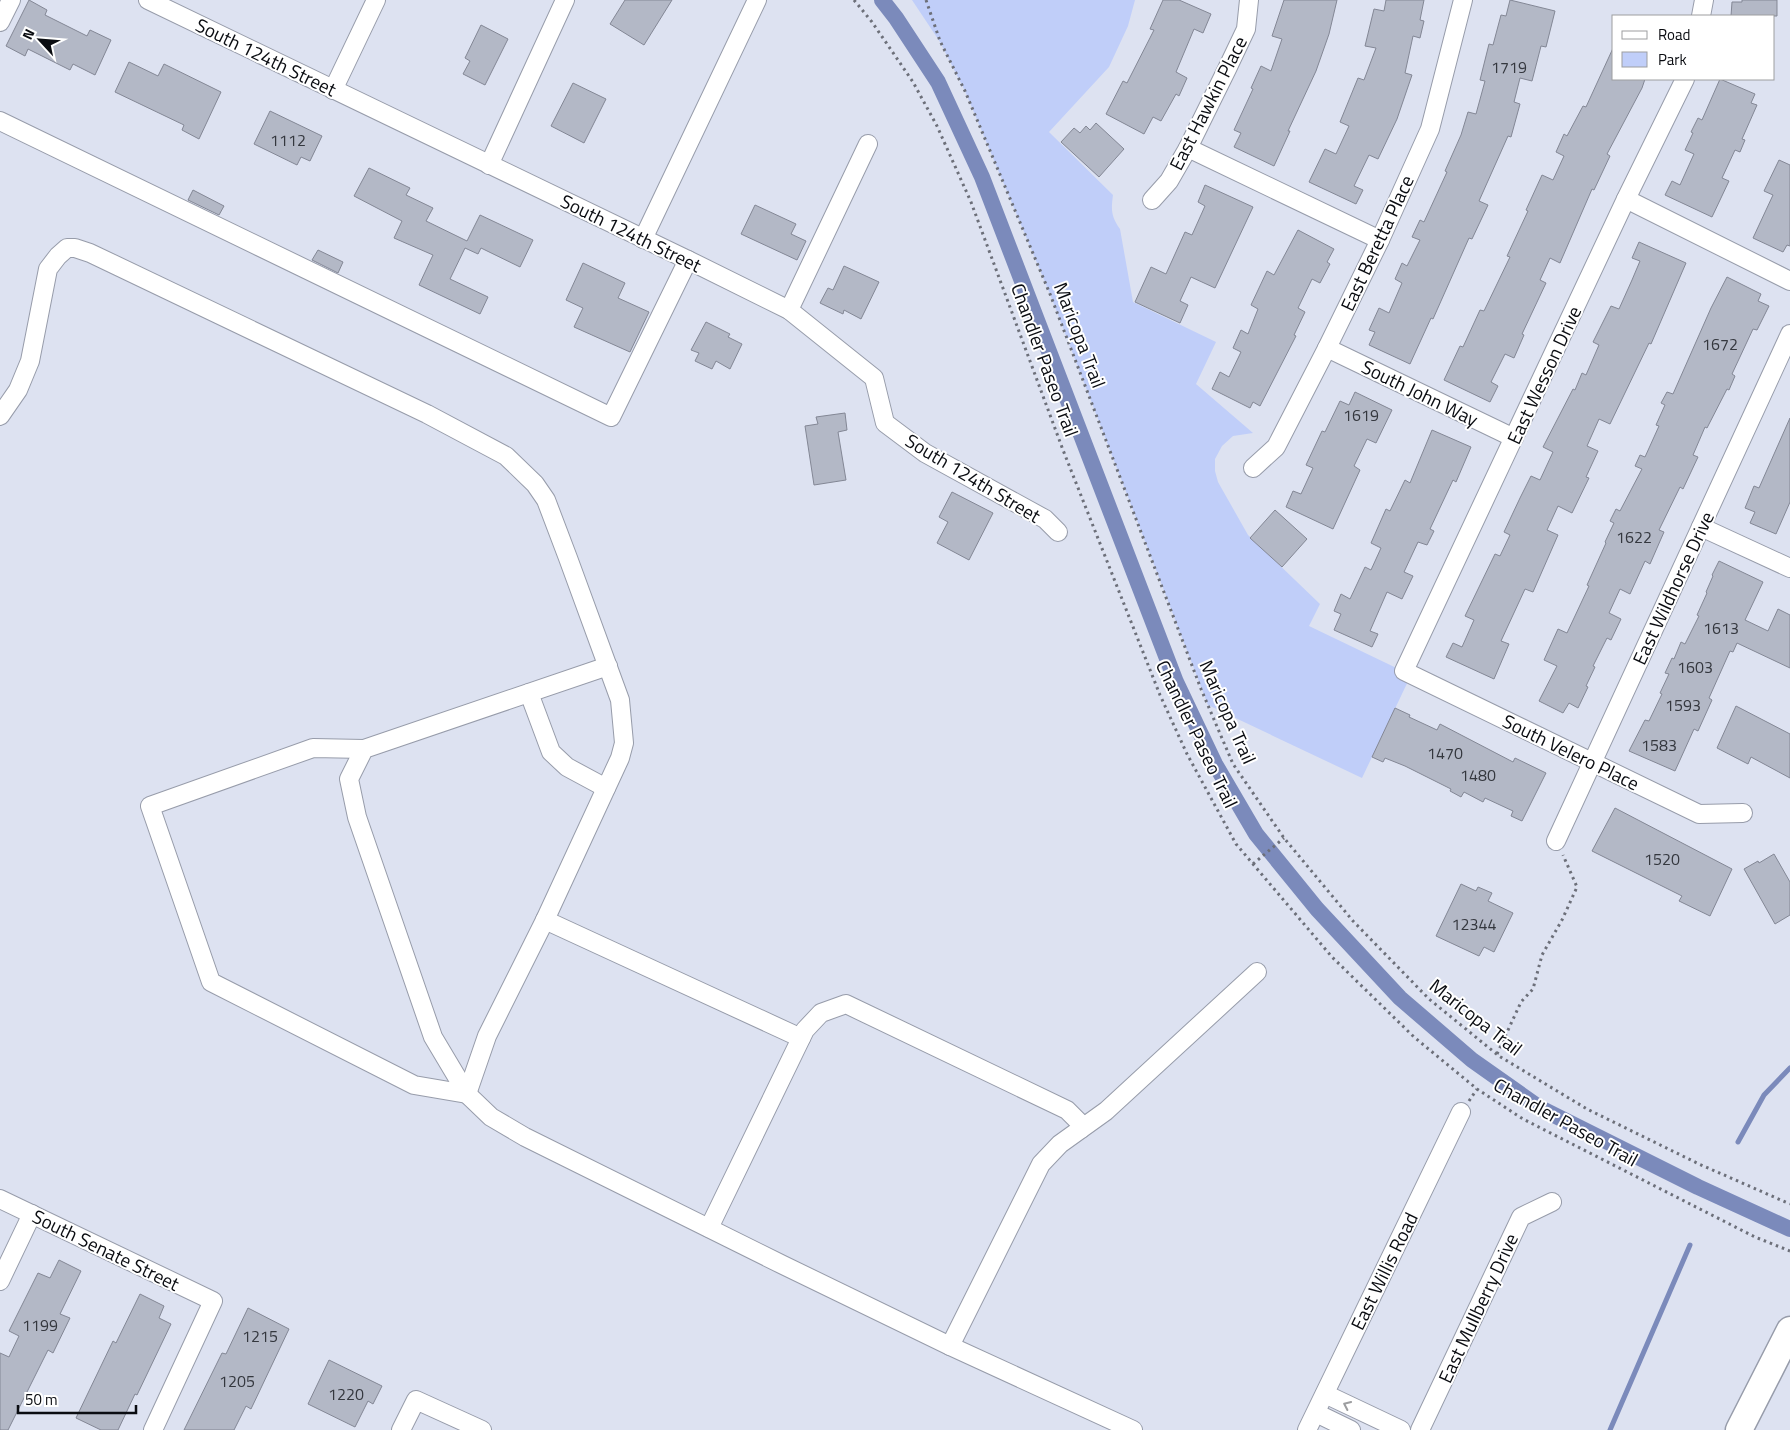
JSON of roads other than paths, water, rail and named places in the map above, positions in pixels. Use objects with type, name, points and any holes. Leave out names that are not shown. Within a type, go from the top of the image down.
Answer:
[{"type":"highway","points":[[1739,1430],[1790,1330]]},
{"type":"highway","points":[[1746,1430],[1790,1334]]},
{"type":"street","points":[[0,22],[11,0]]},
{"type":"street","name":"South 124th Street","points":[[148,0],[788,310],[874,378],[885,424],[925,453],[1045,519],[1058,532]]},
{"type":"street","points":[[333,90],[376,0]]},
{"type":"street","points":[[489,165],[565,0]]},
{"type":"street","points":[[643,239],[757,0]]},
{"type":"street","name":"East Hawkin Place","points":[[1152,200],[1169,181],[1188,148],[1246,29],[1249,0]]},
{"type":"street","name":"East Beretta Place","points":[[1253,468],[1276,447],[1380,240],[1430,129],[1463,0]]},
{"type":"street","points":[[1701,15],[1704,0]]},
{"type":"street","name":"East Wesson Drive","points":[[1404,671],[1626,199],[1685,80]]},
{"type":"street","points":[[0,121],[611,417],[688,260]]},
{"type":"street","points":[[788,310],[868,144]]},
{"type":"street","points":[[1188,148],[1380,240]]},
{"type":"street","points":[[1626,199],[1790,281]]},
{"type":"street","points":[[0,416],[18,390],[30,361],[48,269],[67,248],[75,248],[90,253],[427,414],[506,456],[535,484],[546,500],[620,700],[624,742],[620,758],[545,920],[487,1036],[467,1094]]},
{"type":"street","name":"East Wildhorse Drive","points":[[1556,841],[1790,334]]},
{"type":"street","name":"South John Way","points":[[1327,348],[1514,438]]},
{"type":"street","points":[[1701,527],[1790,568]]},
{"type":"street","points":[[467,1094],[414,1085],[211,982],[150,806],[313,748],[364,749],[608,666]]},
{"type":"street","name":"South Velero Place","points":[[1404,671],[1699,814],[1742,813]]},
{"type":"street","points":[[529,693],[551,752],[567,767],[606,788]]},
{"type":"street","points":[[364,749],[349,779],[356,817],[433,1037],[467,1094],[491,1116],[525,1137],[950,1346],[1133,1430]]},
{"type":"street","points":[[545,920],[801,1038]]},
{"type":"street","points":[[950,1346],[1041,1164],[1060,1144],[1106,1110],[1257,972]]},
{"type":"street","points":[[709,1228],[805,1030],[822,1012],[846,1004],[1067,1110],[1081,1128]]},
{"type":"street","name":"East Willis Road","points":[[1307,1430],[1461,1112]]},
{"type":"street","name":"South Senate Street","points":[[0,1199],[213,1300],[153,1430]]},
{"type":"street","name":"East Mullberry Drive","points":[[1420,1430],[1521,1217],[1552,1202]]},
{"type":"street","points":[[0,1281],[32,1214]]},
{"type":"street","points":[[1325,1394],[1375,1424],[1401,1430]]},
{"type":"street","points":[[401,1430],[416,1400],[482,1430]]},
{"type":"street","points":[[1316,1413],[1351,1430]]},
{"type":"waterway","points":[[882,0],[938,82],[982,177],[1176,682],[1215,764],[1256,834],[1317,909],[1400,998],[1472,1060],[1540,1108],[1698,1187],[1790,1229]]},
{"type":"waterway","points":[[1738,1142],[1764,1095],[1790,1068]]},
{"type":"waterway","points":[[1610,1430],[1690,1245]]}]
